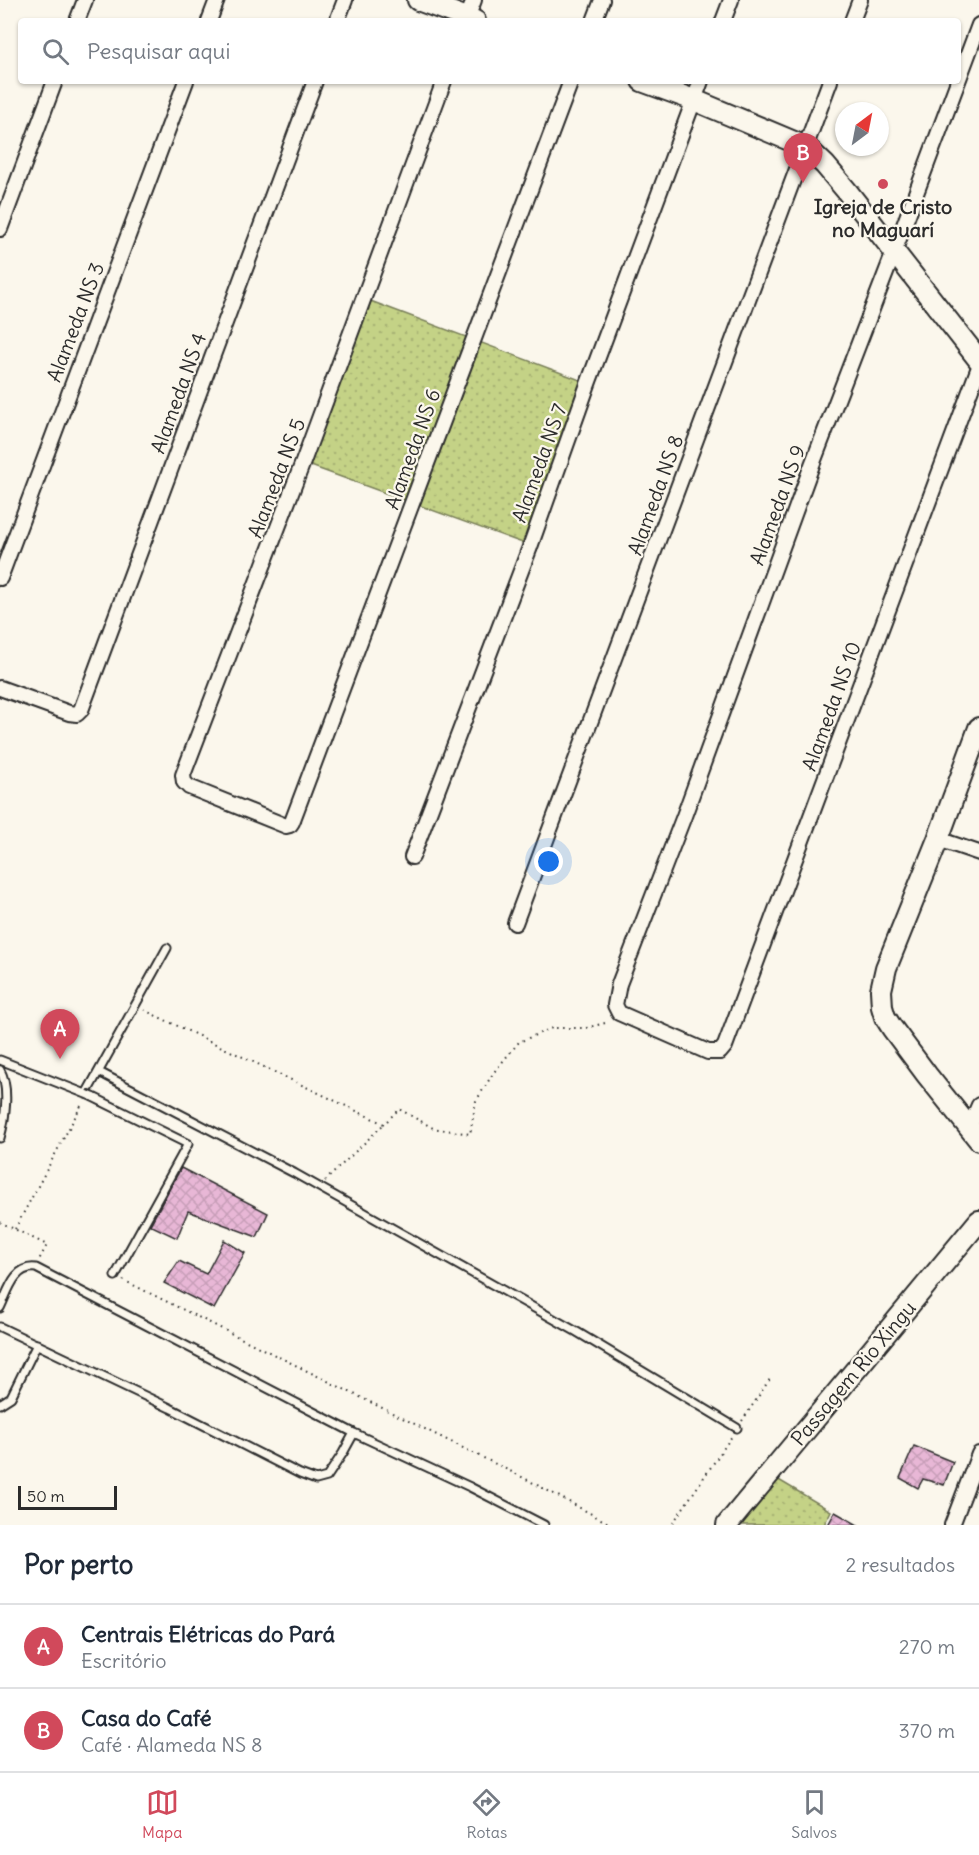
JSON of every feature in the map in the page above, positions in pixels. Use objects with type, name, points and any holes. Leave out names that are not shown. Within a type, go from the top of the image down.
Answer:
[{"type":"main road","points":[[418,0],[471,15]]},
{"type":"main road","points":[[650,84],[806,147],[832,173],[979,360]]},
{"type":"main road","points":[[974,1134],[885,1017],[881,990],[882,978],[938,839],[979,728]]},
{"type":"main road","name":"Passagem Rio Xingu","points":[[727,1525],[979,1221]]},
{"type":"street","points":[[78,18],[85,0]]},
{"type":"street","points":[[210,18],[217,0]]},
{"type":"street","points":[[338,18],[345,0]]},
{"type":"street","points":[[595,18],[602,0]]},
{"type":"street","points":[[724,18],[731,0]]},
{"type":"street","points":[[853,18],[860,0]]},
{"type":"street","name":"Alameda NS 9","points":[[961,73],[979,25]]},
{"type":"street","points":[[0,229],[54,84]]},
{"type":"street","name":"Alameda NS 3","points":[[0,578],[185,84]]},
{"type":"street","name":"Alameda NS 4","points":[[0,687],[33,701],[74,714],[81,710],[314,84]]},
{"type":"street","name":"Alameda NS 5","points":[[286,826],[189,787],[184,782],[183,775],[303,462],[443,84]]},
{"type":"street","name":"Alameda NS 6","points":[[286,826],[292,822],[571,84]]},
{"type":"street","name":"Alameda NS 7","points":[[412,857],[530,547],[700,84]]},
{"type":"street","name":"Alameda NS 8","points":[[515,923],[829,84]]},
{"type":"street","name":"Alameda NS 9","points":[[626,1017],[617,1011],[615,1000],[812,465],[957,84]]},
{"type":"street","name":"Alameda NS 10","points":[[626,1017],[714,1053],[720,1052],[725,1046],[979,367]]},
{"type":"street","points":[[938,839],[979,853]]},
{"type":"street","points":[[974,1134],[979,1105]]},
{"type":"street","points":[[952,1525],[979,1454]]},
{"type":"lane","points":[[89,1096],[97,1075],[167,948]]},
{"type":"lane","points":[[0,1060],[89,1096],[188,1144],[115,1276]]},
{"type":"lane","points":[[0,1070],[4,1084],[5,1119],[0,1138]]},
{"type":"lane","points":[[97,1075],[239,1144],[318,1187],[577,1332],[737,1428]]},
{"type":"lane","points":[[0,1308],[19,1273],[27,1267],[36,1268],[354,1433],[470,1487],[544,1525]]},
{"type":"lane","points":[[0,1327],[316,1480],[327,1477],[354,1433]]},
{"type":"lane","points":[[0,1404],[11,1397],[37,1344]]},
{"type":"path","points":[[135,1006],[384,1124]]},
{"type":"path","points":[[318,1187],[399,1109],[433,1128],[470,1134],[476,1101],[494,1072],[519,1041],[552,1028],[586,1028],[626,1017]]},
{"type":"path","points":[[15,1229],[97,1075]]},
{"type":"path","points":[[0,1222],[47,1245],[36,1268]]},
{"type":"path","points":[[115,1276],[526,1479],[612,1525]]},
{"type":"path","points":[[673,1523],[770,1378]]},
{"type":"green space","points":[[360,297],[588,383],[528,545],[300,462]]},
{"type":"green space","points":[[777,1479],[831,1511],[824,1525],[738,1525]]},
{"type":"building","points":[[181,1168],[268,1213],[257,1237],[188,1211],[177,1238],[150,1225]]},
{"type":"building","points":[[224,1240],[245,1253],[214,1309],[164,1283],[179,1261],[206,1274]]},
{"type":"building","points":[[914,1446],[953,1462],[944,1485],[923,1479],[918,1488],[900,1478]]},
{"type":"building","points":[[835,1512],[858,1525],[828,1525]]},
{"type":"place","name":"Casa do Café","points":[[803,183]]},
{"type":"place","name":"Igreja de Cristo no Maguarí","points":[[883,184]]},
{"type":"place","name":"Centrais Elétricas do Pará","points":[[60,1059]]}]
